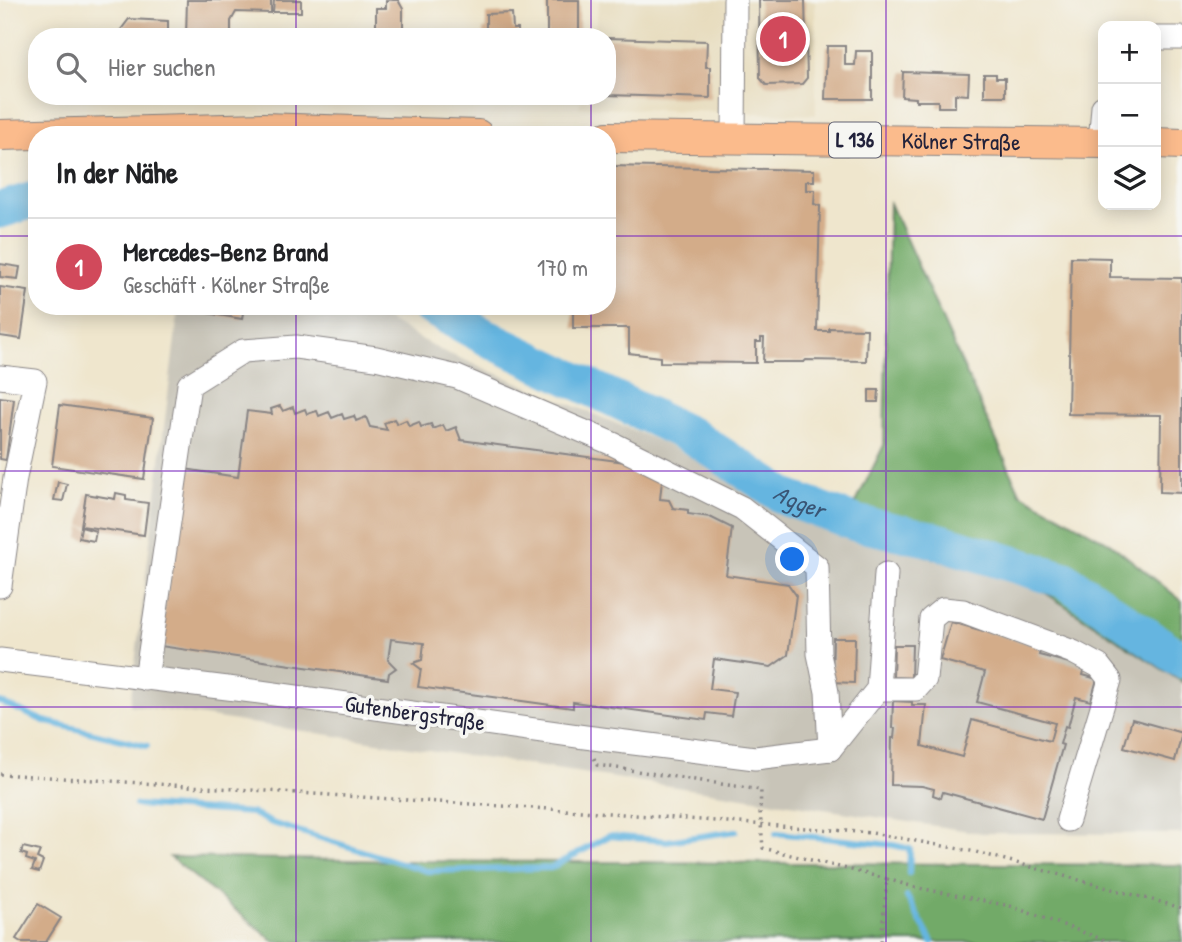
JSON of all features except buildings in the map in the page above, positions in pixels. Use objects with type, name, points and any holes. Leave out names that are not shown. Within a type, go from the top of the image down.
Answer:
[{"type":"main road","points":[[0,135],[28,134]]},
{"type":"main road","name":"Kölner Straße","points":[[616,137],[1098,143]]},
{"type":"main road","points":[[1161,144],[1182,144]]},
{"type":"street","points":[[734,139],[735,0]]},
{"type":"street","points":[[1161,38],[1182,38]]},
{"type":"street","points":[[146,679],[189,386],[243,351],[296,347],[376,358],[457,377],[613,444],[742,508],[817,567],[819,654],[827,692],[830,749]]},
{"type":"street","points":[[0,377],[35,381],[15,478],[0,586]]},
{"type":"street","points":[[830,749],[878,689],[886,574]]},
{"type":"street","points":[[878,689],[916,689],[925,679],[931,619],[943,609],[963,611],[1073,652],[1099,666],[1110,680],[1068,820]]},
{"type":"street","name":"Gutenbergstraße","points":[[0,660],[755,758],[830,749]]},
{"type":"path","points":[[585,737],[597,765],[761,790],[763,848],[914,887],[1010,906],[1110,942]]},
{"type":"path","points":[[0,774],[596,812],[872,833],[976,852],[1182,908]]},
{"type":"path","points":[[881,942],[887,879]]},
{"type":"shaded area","points":[[600,0],[815,0],[816,115],[579,107],[616,105],[616,28],[595,28]]},
{"type":"shaded area","points":[[178,315],[379,315],[440,350],[661,442],[842,531],[1041,590],[1182,682],[1182,834],[982,833],[130,705]]},
{"type":"green space","points":[[889,201],[1020,493],[1111,544],[1182,601],[1182,682],[1041,590],[842,531],[884,445]]},
{"type":"green space","points":[[170,857],[405,861],[1182,865],[1182,942],[275,942]]},
{"type":"waterway","name":"Agger","points":[[0,210],[28,202]]},
{"type":"waterway","name":"Agger","points":[[446,315],[499,344],[692,436],[787,498],[856,523],[931,539],[1065,580],[1182,660]]},
{"type":"waterway","points":[[0,702],[44,721],[147,746]]},
{"type":"waterway","points":[[136,805],[251,813],[272,823],[427,871],[551,868],[609,836],[667,841],[736,831]]},
{"type":"waterway","points":[[776,833],[910,849],[909,873]]},
{"type":"waterway","points":[[907,897],[932,942]]},
{"type":"place","name":"Mercedes-Benz Brand","points":[[783,39]]}]
